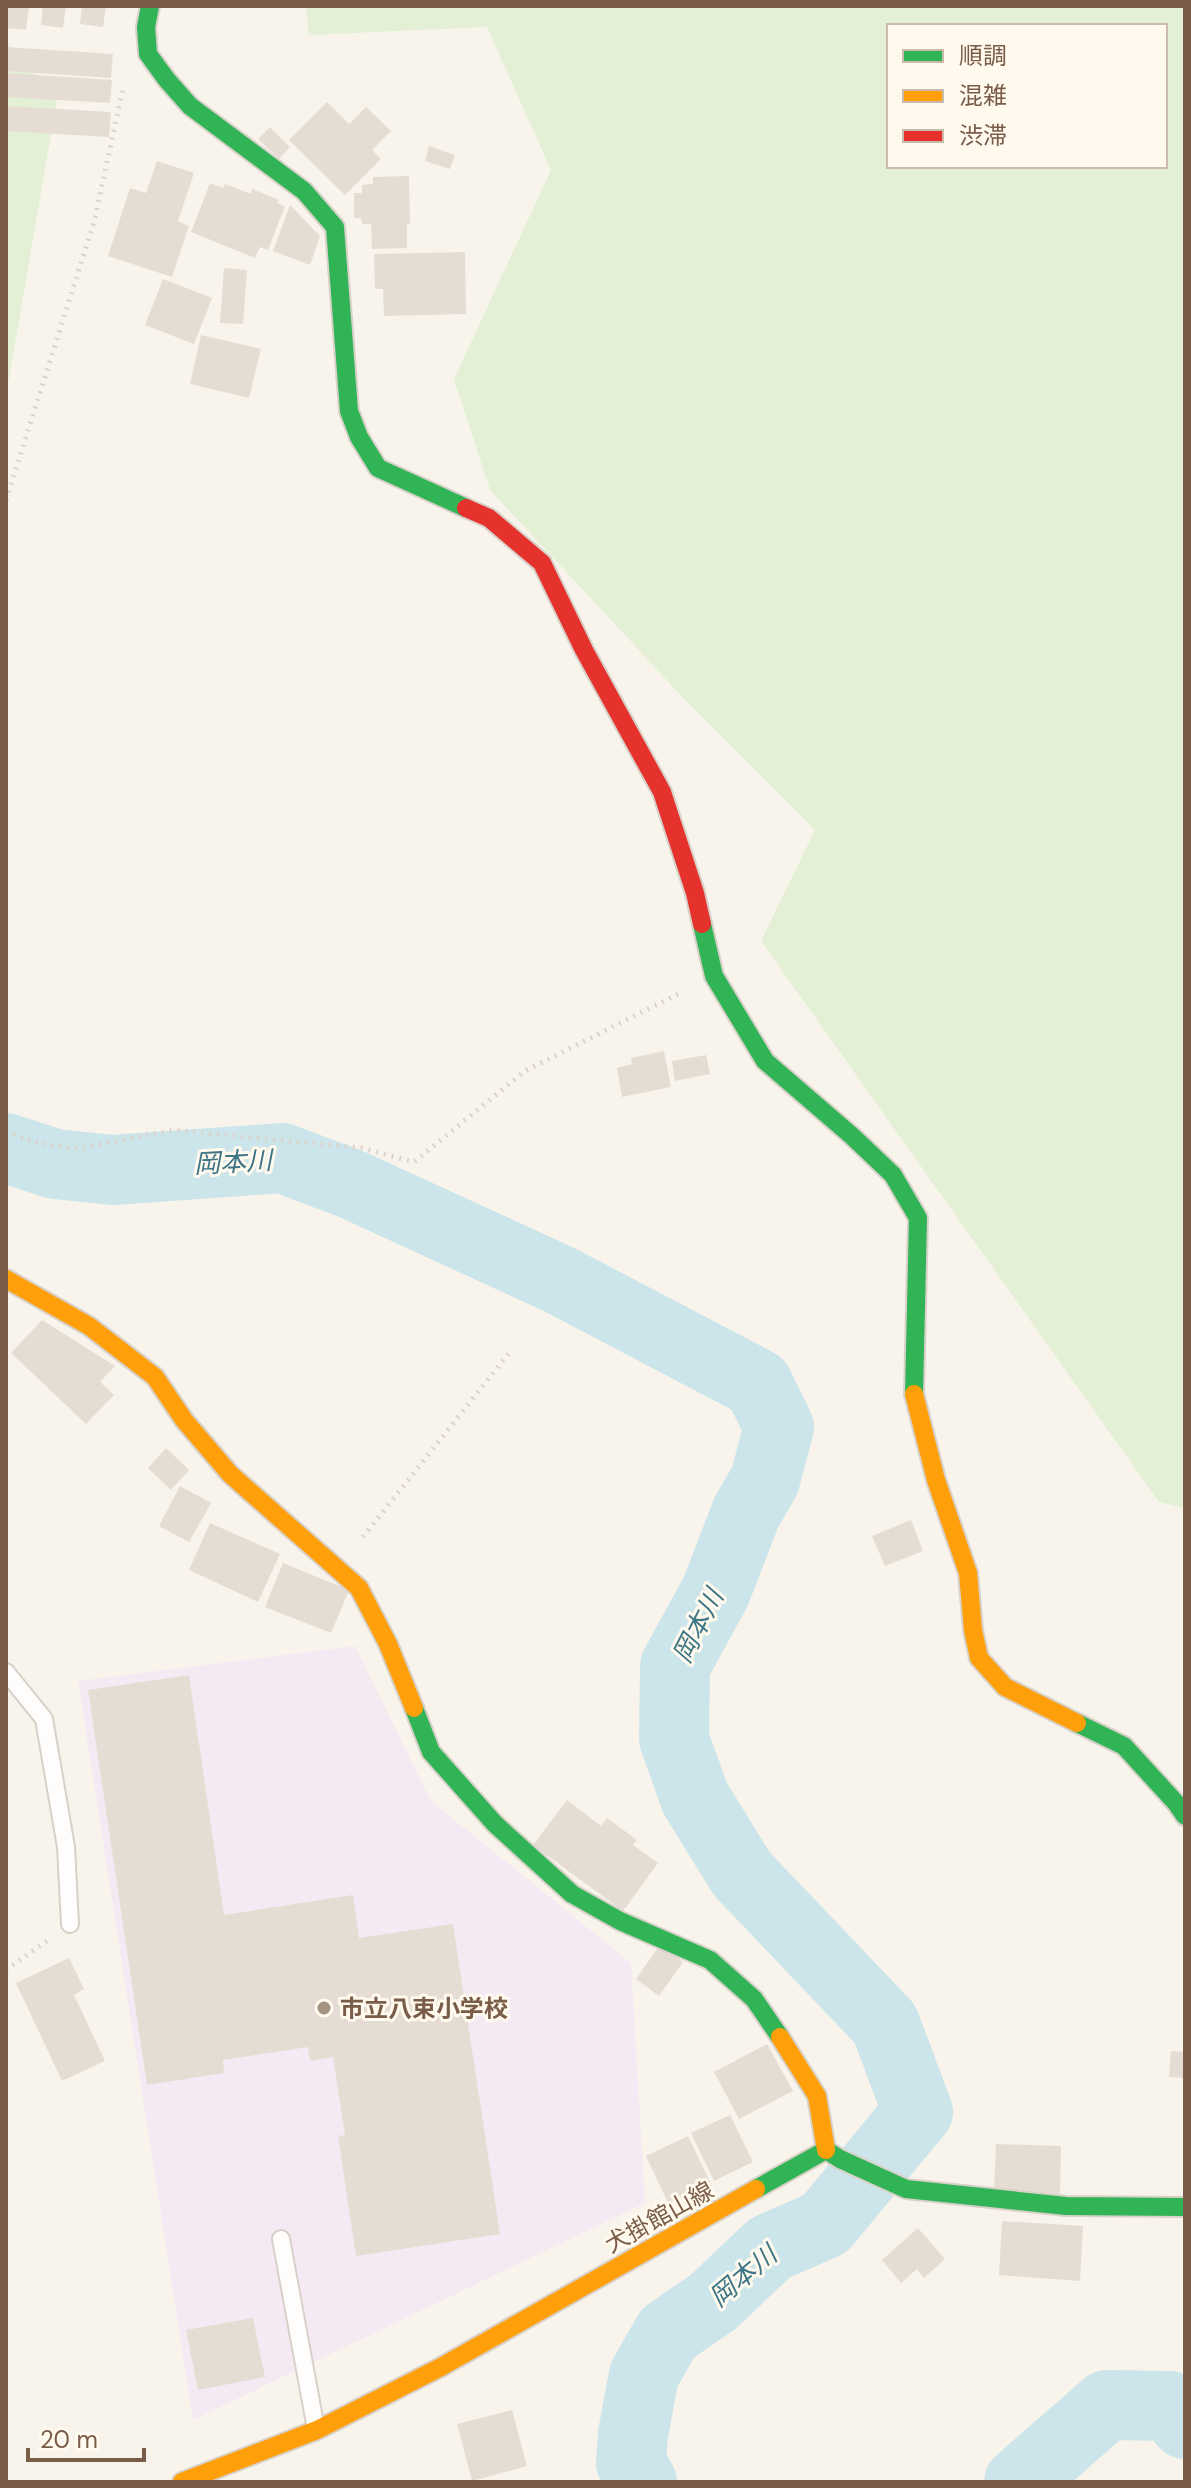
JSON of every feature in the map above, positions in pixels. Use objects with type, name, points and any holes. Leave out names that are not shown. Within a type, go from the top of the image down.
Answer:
[{"type":"street","points":[[150,6],[146,27],[148,54],[167,80],[190,106],[304,191],[335,227],[349,411],[359,437],[378,468],[489,518],[542,563],[584,650],[662,792],[695,893],[714,976],[765,1061],[893,1175],[918,1218],[914,1393],[936,1480],[968,1573],[979,1658],[1005,1687],[1124,1746],[1185,1816]]},
{"type":"street","points":[[6,1279],[89,1326],[155,1377],[184,1420],[230,1474],[359,1588],[388,1644],[431,1752],[495,1824],[572,1894],[620,1921],[710,1960],[754,1999],[817,2096],[833,2154],[906,2189],[1066,2206],[1185,2207]]},
{"type":"street","name":"犬掛館山線","points":[[182,2482],[317,2430],[441,2367],[833,2154]]},
{"type":"lane","points":[[6,1672],[44,1719],[66,1847],[70,1924]]},
{"type":"lane","points":[[281,2239],[317,2430]]},
{"type":"path","points":[[6,500],[94,222],[123,88],[148,42]]},
{"type":"path","points":[[6,1131],[30,1141],[74,1149],[174,1130],[362,1148],[414,1162],[525,1071],[714,976]]},
{"type":"path","points":[[338,1569],[509,1353]]},
{"type":"path","points":[[6,1970],[70,1924]]},
{"type":"shaded area","points":[[355,1646],[431,1801],[631,1963],[645,2203],[193,2420],[78,1681]]},
{"type":"green space","points":[[306,6],[1185,6],[1185,1508],[1159,1502],[761,941],[815,830],[688,703],[490,490],[454,379],[551,170],[487,27],[309,35]]},
{"type":"green space","points":[[6,43],[57,100],[8,384],[6,384]]},
{"type":"building","points":[[6,6],[29,6],[26,30],[6,28]]},
{"type":"building","points":[[43,6],[66,6],[63,28],[41,25]]},
{"type":"building","points":[[82,6],[106,6],[103,27],[80,24]]},
{"type":"building","points":[[6,47],[113,54],[111,78],[6,71]]},
{"type":"building","points":[[6,73],[112,80],[110,103],[6,97]]},
{"type":"building","points":[[327,102],[349,124],[366,107],[391,131],[372,150],[381,159],[345,195],[289,140]]},
{"type":"building","points":[[6,106],[111,112],[109,137],[6,131]]},
{"type":"building","points":[[270,127],[290,147],[279,159],[258,139]]},
{"type":"building","points":[[429,146],[455,155],[450,169],[425,161]]},
{"type":"building","points":[[157,161],[194,173],[178,221],[189,226],[172,277],[108,256],[130,188],[146,193]]},
{"type":"building","points":[[409,176],[407,248],[372,249],[371,224],[362,224],[361,218],[354,218],[354,193],[362,193],[362,185],[373,184],[373,177]]},
{"type":"building","points":[[210,183],[223,188],[225,184],[251,194],[252,189],[279,200],[277,203],[285,206],[268,250],[260,247],[255,258],[191,232]]},
{"type":"building","points":[[290,205],[320,236],[310,265],[273,251]]},
{"type":"building","points":[[465,252],[466,314],[384,316],[383,289],[375,289],[374,254]]},
{"type":"building","points":[[224,268],[247,270],[243,324],[220,323]]},
{"type":"building","points":[[163,279],[212,298],[194,344],[145,325]]},
{"type":"building","points":[[201,335],[261,349],[249,398],[190,384]]},
{"type":"building","points":[[664,1051],[671,1087],[622,1097],[617,1068],[632,1064],[631,1058]]},
{"type":"building","points":[[706,1055],[710,1074],[675,1081],[672,1061]]},
{"type":"building","points":[[42,1320],[115,1366],[100,1382],[114,1395],[86,1424],[11,1353]]},
{"type":"building","points":[[166,1448],[189,1470],[171,1490],[148,1468]]},
{"type":"building","points":[[180,1486],[211,1503],[189,1542],[159,1526]]},
{"type":"building","points":[[911,1520],[923,1551],[885,1566],[872,1536]]},
{"type":"building","points":[[210,1523],[280,1554],[258,1602],[189,1570]]},
{"type":"building","points":[[283,1563],[349,1590],[331,1633],[265,1607]]},
{"type":"building","points":[[189,1675],[224,1915],[353,1895],[359,1938],[453,1924],[500,2234],[356,2256],[338,2136],[345,2135],[333,2057],[310,2061],[308,2047],[223,2060],[224,2073],[147,2085],[88,1690]]},
{"type":"building","points":[[567,1800],[601,1826],[607,1818],[637,1840],[633,1845],[658,1863],[623,1911],[533,1845]]},
{"type":"building","points":[[660,1945],[683,1962],[659,1996],[636,1979]]},
{"type":"building","points":[[69,1958],[84,1989],[74,1995],[105,2061],[62,2081],[16,1983]]},
{"type":"building","points":[[767,2044],[793,2091],[739,2119],[714,2072]]},
{"type":"building","points":[[1171,2051],[1185,2052],[1185,2078],[1169,2077]]},
{"type":"building","points":[[730,2115],[753,2162],[714,2181],[691,2133]]},
{"type":"building","points":[[688,2136],[712,2186],[669,2205],[646,2156]]},
{"type":"building","points":[[996,2144],[1061,2146],[1060,2194],[994,2191]]},
{"type":"building","points":[[1002,2221],[1083,2226],[1080,2281],[999,2275]]},
{"type":"building","points":[[918,2228],[945,2259],[924,2278],[917,2269],[901,2283],[882,2260]]},
{"type":"building","points":[[253,2318],[265,2377],[198,2390],[186,2330]]},
{"type":"building","points":[[512,2410],[527,2466],[472,2481],[457,2424]]},
{"type":"waterway","name":"岡本川","points":[[6,1148],[55,1164],[113,1170],[282,1158],[351,1184],[560,1280],[758,1384],[779,1427],[765,1480],[746,1513],[716,1591],[675,1666],[674,1739],[695,1798],[742,1874],[885,2024],[918,2112],[825,2224],[770,2248],[713,2302],[668,2333],[644,2375],[633,2434],[631,2463],[642,2482]]},
{"type":"waterway","name":"岡本川","points":[[1019,2482],[1107,2405],[1169,2406],[1185,2424]]},
{"type":"traffic: fast","points":[[150,6],[146,27],[148,54],[167,80],[190,106],[304,191],[335,227],[349,411],[359,437],[378,468],[466,508]]},
{"type":"traffic: fast","points":[[702,924],[714,976],[765,1061],[893,1175],[918,1218],[914,1394]]},
{"type":"traffic: fast","points":[[414,1708],[431,1752],[495,1824],[572,1894],[620,1921],[710,1960],[754,1999],[780,2037]]},
{"type":"traffic: fast","points":[[1077,1723],[1124,1746],[1185,1816]]},
{"type":"traffic: fast","points":[[756,2189],[826,2150],[906,2189],[1066,2206],[1185,2207]]},
{"type":"traffic: slow","points":[[6,1279],[89,1326],[155,1377],[184,1420],[230,1474],[359,1588],[388,1644],[414,1708]]},
{"type":"traffic: slow","points":[[914,1394],[936,1480],[968,1573],[979,1658],[1005,1687],[1077,1723]]},
{"type":"traffic: slow","points":[[780,2037],[817,2096],[826,2150]]},
{"type":"traffic: slow","points":[[182,2482],[317,2430],[441,2367],[756,2189]]},
{"type":"traffic: jam","points":[[466,508],[489,518],[542,563],[584,650],[662,792],[702,924]]},
{"type":"place","name":"市立八束小学校","points":[[324,2008]]}]
